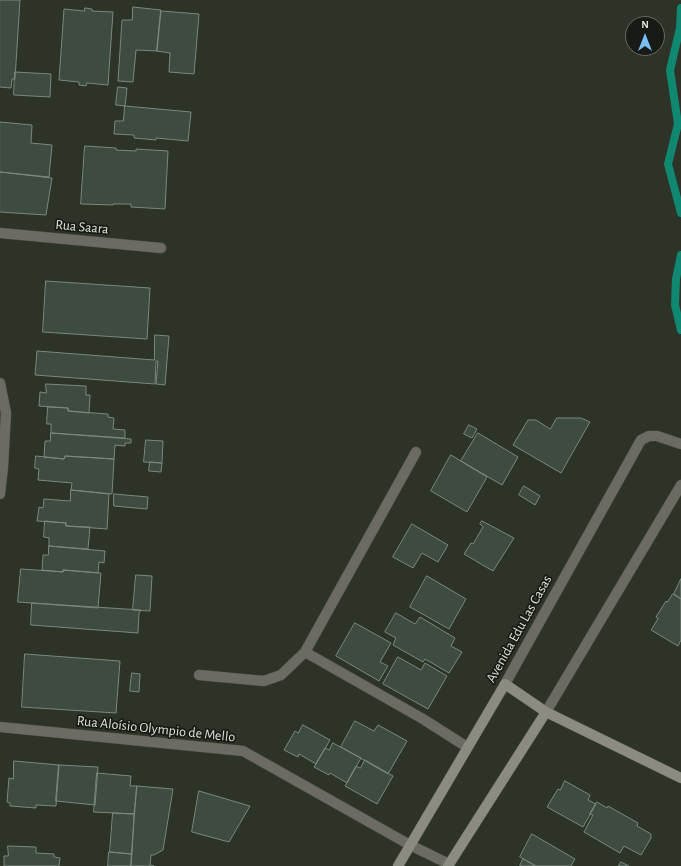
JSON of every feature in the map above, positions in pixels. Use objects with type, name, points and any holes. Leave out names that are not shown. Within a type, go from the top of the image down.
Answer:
[{"type":"street","name":"Rua Saara","points":[[0,234],[161,248]]},
{"type":"street","points":[[0,383],[6,413],[0,494]]},
{"type":"street","name":"Avenida Edu Las Casas","points":[[398,866],[505,684],[641,440],[649,436],[657,436],[681,444]]},
{"type":"street","points":[[199,675],[264,681],[281,675],[305,652],[416,452]]},
{"type":"street","points":[[449,865],[546,712],[681,485]]},
{"type":"street","points":[[305,652],[423,719],[467,747]]},
{"type":"street","points":[[505,684],[546,712],[681,778]]},
{"type":"street","name":"Rua Aloísio Olympio de Mello","points":[[0,727],[243,751],[410,845],[449,865]]},
{"type":"building","points":[[0,0],[20,0],[15,79],[12,79],[11,88],[0,87]]},
{"type":"building","points":[[133,7],[161,10],[157,51],[136,50],[133,82],[118,81],[122,20],[132,20]]},
{"type":"building","points":[[85,8],[92,9],[92,11],[113,12],[108,85],[87,83],[86,86],[79,85],[79,82],[59,80],[64,9],[84,11]]},
{"type":"building","points":[[161,11],[199,14],[194,74],[169,72],[170,53],[157,51]]},
{"type":"building","points":[[15,72],[51,74],[50,97],[14,95]]},
{"type":"building","points":[[118,87],[127,88],[125,106],[116,105]]},
{"type":"building","points":[[125,106],[191,112],[188,141],[156,138],[156,140],[134,138],[134,135],[114,134],[115,121],[123,121]]},
{"type":"building","points":[[0,122],[32,125],[31,143],[52,145],[49,177],[0,172]]},
{"type":"building","points":[[85,146],[116,148],[116,150],[136,151],[136,149],[168,151],[165,209],[131,207],[131,204],[81,204]]},
{"type":"building","points":[[0,172],[52,178],[46,215],[0,212]]},
{"type":"building","points":[[46,281],[150,288],[147,339],[43,332]]},
{"type":"building","points":[[155,335],[169,336],[165,385],[156,384],[158,361],[156,361],[155,384],[35,375],[37,351],[154,360]]},
{"type":"building","points":[[46,384],[86,386],[86,395],[90,395],[89,413],[68,411],[68,408],[39,406],[40,392],[46,393]]},
{"type":"building","points":[[48,407],[68,408],[68,411],[108,414],[108,417],[114,418],[113,429],[125,430],[125,438],[51,433],[51,424],[47,424]]},
{"type":"building","points":[[557,418],[581,418],[590,422],[561,473],[513,445],[528,420],[536,420],[550,429]]},
{"type":"building","points":[[469,425],[477,429],[472,438],[464,434]]},
{"type":"building","points":[[51,433],[131,439],[131,443],[125,443],[125,446],[115,445],[114,459],[65,456],[64,459],[44,457],[45,441],[50,441]]},
{"type":"building","points":[[478,433],[518,457],[502,485],[461,461]]},
{"type":"building","points":[[146,440],[163,441],[162,463],[144,462]]},
{"type":"building","points":[[451,455],[487,477],[467,512],[431,491]]},
{"type":"building","points":[[36,456],[64,459],[65,456],[114,459],[112,494],[71,490],[72,483],[38,480],[39,469],[35,468]]},
{"type":"building","points":[[150,462],[162,463],[161,472],[149,471]]},
{"type":"building","points":[[524,486],[540,496],[535,505],[519,495]]},
{"type":"building","points":[[71,490],[109,494],[107,529],[66,526],[66,523],[37,521],[39,507],[43,508],[44,499],[70,501]]},
{"type":"building","points":[[114,494],[148,497],[147,509],[114,506]]},
{"type":"building","points":[[45,521],[66,523],[66,526],[90,527],[88,549],[49,546],[49,538],[44,537]]},
{"type":"building","points":[[482,521],[514,538],[493,571],[464,554],[471,543],[473,544],[483,527],[480,524]]},
{"type":"building","points":[[412,524],[448,545],[438,562],[422,553],[413,568],[393,557]]},
{"type":"building","points":[[49,546],[105,551],[104,563],[99,562],[98,573],[42,570],[43,555],[48,555]]},
{"type":"building","points":[[21,569],[101,573],[98,608],[18,602]]},
{"type":"building","points":[[136,575],[152,576],[150,611],[133,610]]},
{"type":"building","points":[[427,576],[466,599],[449,629],[410,607]]},
{"type":"building","points":[[681,579],[681,599],[674,594]]},
{"type":"building","points":[[673,594],[681,599],[681,640],[678,646],[651,630],[658,619],[656,617],[666,601],[667,602]]},
{"type":"building","points":[[32,603],[141,610],[139,613],[138,633],[31,625]]},
{"type":"building","points":[[396,613],[415,624],[420,617],[455,638],[451,646],[462,652],[449,673],[425,659],[423,662],[393,645],[396,638],[385,632]]},
{"type":"building","points":[[355,623],[391,643],[380,662],[388,666],[379,681],[336,656]]},
{"type":"building","points":[[25,654],[120,661],[116,713],[22,707]]},
{"type":"building","points":[[398,657],[421,670],[425,663],[447,676],[428,709],[383,684]]},
{"type":"building","points":[[132,673],[140,674],[139,692],[130,691]]},
{"type":"building","points":[[355,721],[374,731],[378,725],[407,741],[388,774],[341,747]]},
{"type":"building","points":[[303,725],[330,740],[316,764],[299,754],[298,757],[284,750],[295,731],[298,733]]},
{"type":"building","points":[[333,743],[361,758],[347,783],[330,773],[329,775],[314,767],[325,748],[329,750]]},
{"type":"building","points":[[365,760],[393,776],[377,804],[345,786],[356,766],[360,768]]},
{"type":"building","points":[[14,761],[59,765],[56,806],[36,805],[36,808],[10,806],[10,803],[7,802],[9,778],[13,779]]},
{"type":"building","points":[[59,765],[98,767],[95,805],[56,801]]},
{"type":"building","points":[[97,773],[131,776],[130,786],[137,786],[134,814],[94,812]]},
{"type":"building","points":[[565,781],[590,795],[588,800],[596,804],[583,827],[547,807],[558,789],[560,790]]},
{"type":"building","points":[[137,786],[173,789],[163,850],[151,855],[150,865],[154,866],[131,866]]},
{"type":"building","points":[[199,791],[250,806],[229,842],[192,832]]},
{"type":"building","points":[[597,802],[607,808],[608,806],[638,823],[637,826],[651,834],[651,838],[641,855],[624,846],[620,853],[584,832],[593,815],[590,814]]},
{"type":"building","points":[[113,813],[134,814],[132,854],[110,852]]},
{"type":"building","points":[[532,834],[575,859],[571,866],[536,866],[520,857]]},
{"type":"building","points":[[8,846],[36,847],[36,853],[54,854],[54,857],[60,858],[59,866],[4,866],[4,856],[8,856]]},
{"type":"building","points":[[109,852],[132,854],[131,866],[108,866]]},
{"type":"building","points":[[523,859],[536,866],[520,866]]},
{"type":"building","points":[[621,862],[629,866],[619,866]]},
{"type":"waterway","points":[[681,8],[680,28],[670,70],[678,124],[668,164],[681,213]]},
{"type":"waterway","points":[[681,255],[676,279],[675,305],[681,330]]}]
